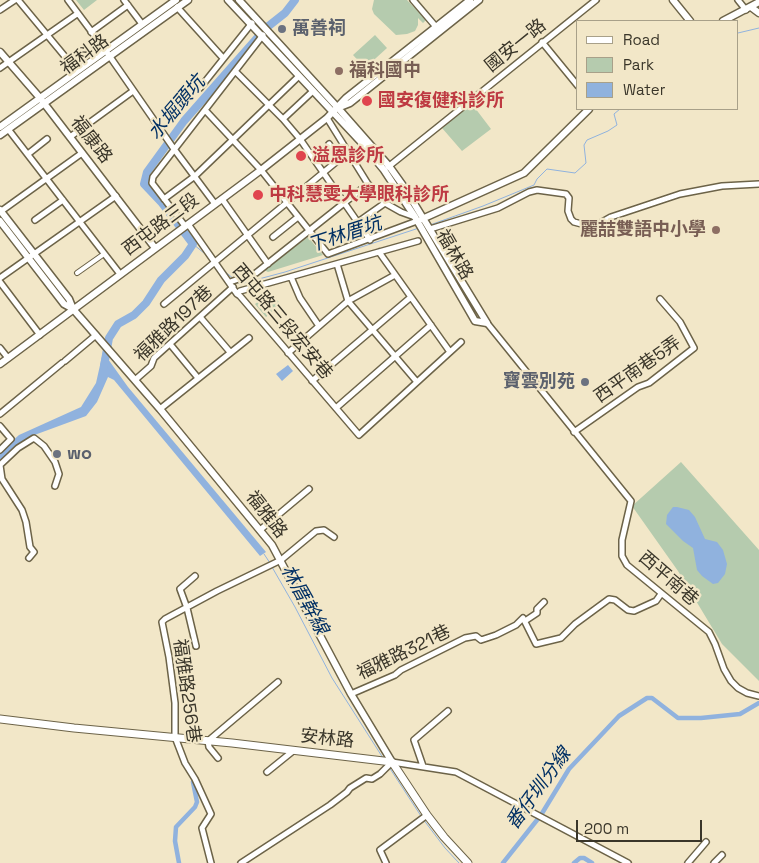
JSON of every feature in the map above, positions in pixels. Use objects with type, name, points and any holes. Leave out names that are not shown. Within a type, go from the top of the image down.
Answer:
[{"type":"main road","name":"安林路","points":[[0,719],[175,737],[387,763]]},
{"type":"main road","name":"福雅路","points":[[387,763],[424,817],[468,863]]},
{"type":"street","points":[[0,10],[16,0],[77,71]]},
{"type":"street","points":[[68,0],[108,53],[165,137],[216,204]]},
{"type":"street","points":[[124,0],[142,24]]},
{"type":"street","name":"福科路","points":[[42,101],[77,71],[108,53],[142,24],[175,2],[188,0]]},
{"type":"street","name":"福林路","points":[[228,0],[250,25],[263,32],[387,168],[487,323],[507,350]]},
{"type":"street","name":"福林路","points":[[239,0],[256,18],[263,32],[299,76],[313,91],[336,110]]},
{"type":"street","points":[[413,0],[438,29]]},
{"type":"street","name":"西屯路三段","points":[[438,29],[470,0]]},
{"type":"street","name":"西屯路三段","points":[[0,364],[261,170],[327,118],[346,98],[479,0]]},
{"type":"street","name":"國安一路","points":[[387,168],[596,0]]},
{"type":"street","points":[[673,0],[689,20]]},
{"type":"street","points":[[738,0],[748,8],[759,13]]},
{"type":"street","points":[[175,2],[222,58]]},
{"type":"street","name":"福科路","points":[[0,134],[4,126],[42,101],[175,2]]},
{"type":"street","points":[[725,20],[759,2]]},
{"type":"street","points":[[91,32],[128,5]]},
{"type":"street","points":[[0,68],[77,14]]},
{"type":"street","points":[[200,88],[222,58],[256,18]]},
{"type":"street","points":[[174,149],[263,32]]},
{"type":"street","points":[[542,42],[576,84]]},
{"type":"street","name":"福康路","points":[[0,52],[42,101],[155,248]]},
{"type":"street","points":[[235,71],[300,139],[370,240]]},
{"type":"street","points":[[164,199],[195,176],[299,76]]},
{"type":"street","points":[[70,137],[133,90]]},
{"type":"street","points":[[283,120],[313,91]]},
{"type":"street","points":[[205,110],[261,170],[328,254],[423,224],[498,208],[529,192],[537,190],[566,194],[569,198],[568,210],[571,219],[574,222],[595,226],[612,217],[680,194],[722,186],[759,184]]},
{"type":"street","points":[[423,224],[524,173],[588,110]]},
{"type":"street","points":[[0,118],[4,126],[28,154],[120,274]]},
{"type":"street","points":[[327,118],[368,184],[385,203],[423,224]]},
{"type":"street","points":[[28,154],[47,139]]},
{"type":"street","points":[[329,144],[339,159]]},
{"type":"street","name":"西屯路三段宏安巷","points":[[174,149],[152,177],[152,183],[183,227],[214,262],[237,294],[359,434],[417,382]]},
{"type":"street","points":[[1,211],[82,153]]},
{"type":"street","points":[[164,304],[347,153]]},
{"type":"street","points":[[231,285],[256,273],[368,184]]},
{"type":"street","points":[[40,335],[0,280],[116,196]]},
{"type":"street","points":[[222,199],[268,264]]},
{"type":"street","points":[[35,220],[63,200]]},
{"type":"street","points":[[358,222],[385,203]]},
{"type":"street","name":"福雅路","points":[[1,211],[64,304],[74,309],[102,344],[160,409],[260,530],[281,560],[387,763]]},
{"type":"street","points":[[273,237],[298,217]]},
{"type":"street","name":"福雅路","points":[[0,221],[32,256]]},
{"type":"street","points":[[237,294],[240,291],[418,241]]},
{"type":"street","points":[[379,252],[450,352]]},
{"type":"street","points":[[77,273],[104,254]]},
{"type":"street","points":[[338,264],[348,302],[417,382],[461,342]]},
{"type":"street","points":[[288,353],[348,302],[395,275]]},
{"type":"street","points":[[291,277],[300,298],[319,326]]},
{"type":"street","name":"福雅路197巷","points":[[135,380],[151,366],[154,358],[200,317],[231,285]]},
{"type":"street","points":[[312,381],[411,297]]},
{"type":"street","name":"西平南巷5弄","points":[[574,432],[638,387],[649,383],[694,348],[680,322],[660,299]]},
{"type":"street","points":[[200,317],[230,352]]},
{"type":"street","points":[[336,408],[431,325]]},
{"type":"street","points":[[0,414],[96,335]]},
{"type":"street","points":[[160,409],[248,338]]},
{"type":"street","points":[[170,344],[198,378]]},
{"type":"street","points":[[0,348],[8,358]]},
{"type":"street","name":"西平南巷","points":[[507,350],[631,501],[622,540],[622,556],[628,565],[709,632],[731,681],[747,693],[759,696]]},
{"type":"street","points":[[0,426],[11,440],[0,450]]},
{"type":"street","points":[[28,558],[34,552],[30,547],[26,522],[22,510],[2,479],[0,465],[18,448],[38,437],[54,458]]},
{"type":"street","points":[[34,438],[44,446],[55,462],[59,474],[56,486]]},
{"type":"street","points":[[260,530],[310,489]]},
{"type":"street","name":"福雅路256巷","points":[[211,863],[202,828],[211,814],[185,763],[175,737],[174,703],[169,657],[162,622],[230,584],[281,560],[316,531],[324,530],[334,537]]},
{"type":"street","points":[[195,576],[180,589],[187,608],[196,646]]},
{"type":"street","points":[[525,621],[536,644],[561,638],[575,624],[610,599],[615,600],[628,610],[634,611],[656,601],[662,594]]},
{"type":"street","name":"福雅路321巷","points":[[351,694],[395,675],[401,670],[465,638],[476,636],[481,640],[503,632],[523,618],[525,621],[537,613],[537,609],[544,602]]},
{"type":"street","points":[[218,758],[209,747],[208,741],[278,682]]},
{"type":"street","points":[[423,766],[414,740],[448,711]]},
{"type":"street","points":[[267,772],[293,751]]},
{"type":"street","points":[[241,863],[330,805],[348,792],[350,788],[366,778],[372,779],[387,763]]},
{"type":"street","name":"安林路","points":[[387,763],[423,766],[456,772],[628,863]]},
{"type":"street","points":[[386,863],[380,850],[424,817]]},
{"type":"street","points":[[688,863],[706,842]]},
{"type":"street","points":[[714,863],[722,855]]},
{"type":"green space","points":[[76,0],[97,0],[84,10]]},
{"type":"green space","points":[[374,0],[407,0],[426,20],[423,23],[418,18],[418,25],[415,31],[396,35],[374,14],[372,9]]},
{"type":"green space","points":[[375,35],[387,48],[365,68],[353,55]]},
{"type":"green space","points":[[472,104],[491,129],[462,151],[442,128]]},
{"type":"green space","points":[[308,237],[323,255],[268,272],[264,270]]},
{"type":"green space","points":[[271,292],[281,305],[266,317],[255,304]]},
{"type":"green space","points":[[681,462],[759,550],[759,681],[722,644],[678,571],[632,506]]},
{"type":"water","points":[[103,352],[128,387],[266,552],[260,556],[114,380],[108,377],[97,402],[86,416],[29,437],[0,462],[0,452],[19,435],[81,407],[96,383]]},
{"type":"water","points":[[288,365],[293,371],[282,381],[276,374]]},
{"type":"water","points":[[673,507],[689,510],[695,517],[705,539],[717,542],[723,550],[727,564],[725,574],[718,583],[713,584],[702,576],[697,570],[693,548],[666,524],[667,515]]},
{"type":"waterway","name":"水堀頭坑","points":[[104,366],[109,338],[118,324],[134,315],[146,303],[161,280],[185,256],[193,244],[162,203],[144,184],[147,172],[184,121],[266,28],[285,13],[295,0]]},
{"type":"waterway","name":"下林厝坑","points":[[739,33],[759,28]]},
{"type":"waterway","name":"下林厝坑","points":[[430,225],[534,185],[547,169],[575,173],[586,163],[584,145],[587,140],[617,125],[614,114],[619,110]]},
{"type":"waterway","name":"下林厝坑","points":[[237,282],[240,284],[285,272],[419,228]]},
{"type":"waterway","name":"下林厝坑","points":[[193,244],[210,258]]},
{"type":"waterway","name":"下林厝坑","points":[[224,271],[234,279]]},
{"type":"waterway","name":"林厝幹線","points":[[264,554],[270,563]]},
{"type":"waterway","name":"林厝幹線","points":[[272,567],[332,678],[383,758]]},
{"type":"waterway","name":"番仔圳分線","points":[[503,863],[541,815],[569,769],[619,716],[647,698],[652,698],[678,718],[740,714],[759,703]]},
{"type":"waterway","name":"林厝幹線","points":[[389,767],[421,816]]},
{"type":"waterway","points":[[179,863],[175,841],[176,827],[195,807],[197,802],[193,782]]},
{"type":"waterway","name":"林厝幹線","points":[[423,819],[459,863]]},
{"type":"waterway","points":[[574,863],[580,858],[584,858],[592,863]]},
{"type":"place","name":"萬善祠","points":[[282,29]]},
{"type":"place","name":"福科國中","points":[[339,71]]},
{"type":"place","name":"國安復健科診所","points":[[367,101]]},
{"type":"place","name":"溢恩診所","points":[[301,156]]},
{"type":"place","name":"中科慧雯大學眼科診所","points":[[258,195]]},
{"type":"place","name":"麗喆雙語中小學","points":[[716,230]]},
{"type":"place","name":"寶雲別苑","points":[[585,382]]},
{"type":"place","name":"wo","points":[[57,454]]}]
